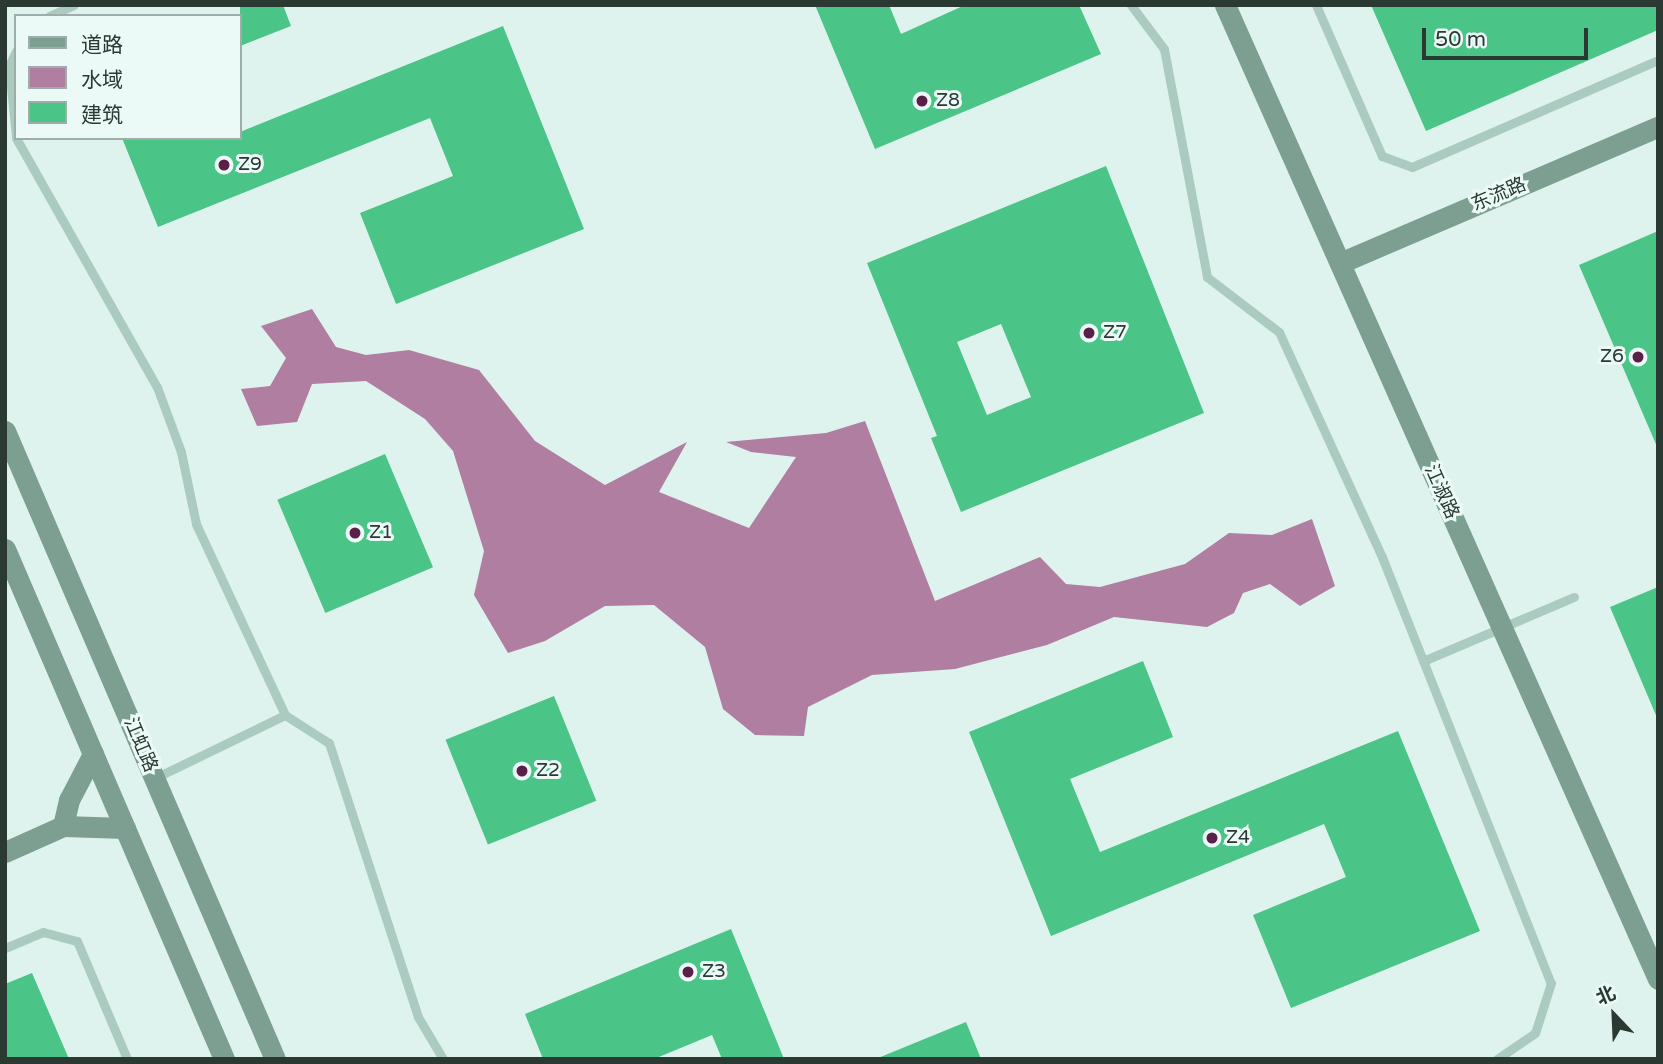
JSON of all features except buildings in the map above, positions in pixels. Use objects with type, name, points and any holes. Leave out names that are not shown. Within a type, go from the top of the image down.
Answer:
[{"type":"street","name":"江淑路","points":[[1225,5],[1658,979]]},
{"type":"street","name":"东流路","points":[[1340,263],[1658,127]]},
{"type":"street","name":"江虹路","points":[[5,431],[275,1059]]},
{"type":"street","points":[[5,550],[224,1059]]},
{"type":"street","points":[[64,826],[69,800],[93,754]]},
{"type":"street","points":[[5,852],[64,826],[125,828]]},
{"type":"lane","points":[[54,14],[74,5]]},
{"type":"lane","points":[[1131,5],[1164,49],[1207,277],[1279,332],[1423,661],[1551,983],[1535,1033],[1497,1059]]},
{"type":"lane","points":[[1316,5],[1382,156],[1412,167],[1658,60]]},
{"type":"lane","points":[[14,55],[9,66],[14,117]]},
{"type":"lane","points":[[17,140],[158,387],[181,453],[196,524],[285,715],[329,743],[418,1017],[443,1059]]},
{"type":"lane","points":[[1423,661],[1574,597]]},
{"type":"lane","points":[[155,778],[285,715]]},
{"type":"lane","points":[[5,948],[43,932],[77,941],[128,1059]]},
{"type":"water","points":[[312,309],[336,347],[366,355],[409,350],[479,370],[535,441],[605,485],[687,442],[659,492],[749,528],[796,457],[751,452],[726,442],[826,433],[865,421],[935,601],[1040,557],[1066,584],[1100,587],[1185,564],[1229,533],[1272,535],[1312,519],[1335,586],[1300,606],[1270,584],[1243,593],[1234,613],[1207,627],[1114,617],[1047,645],[955,669],[872,675],[808,707],[804,736],[755,735],[723,709],[705,647],[654,605],[605,606],[545,641],[508,653],[474,595],[484,551],[453,451],[425,419],[366,381],[312,384],[297,422],[257,426],[241,389],[270,386],[286,358],[261,326]]},
{"type":"place","name":"Z8","points":[[922,101]]},
{"type":"place","name":"Z9","points":[[224,165]]},
{"type":"place","name":"Z7","points":[[1089,333]]},
{"type":"place","name":"Z6","points":[[1638,357]]},
{"type":"place","name":"Z1","points":[[355,533]]},
{"type":"place","name":"Z2","points":[[522,771]]},
{"type":"place","name":"Z4","points":[[1212,838]]},
{"type":"place","name":"Z3","points":[[688,972]]}]
